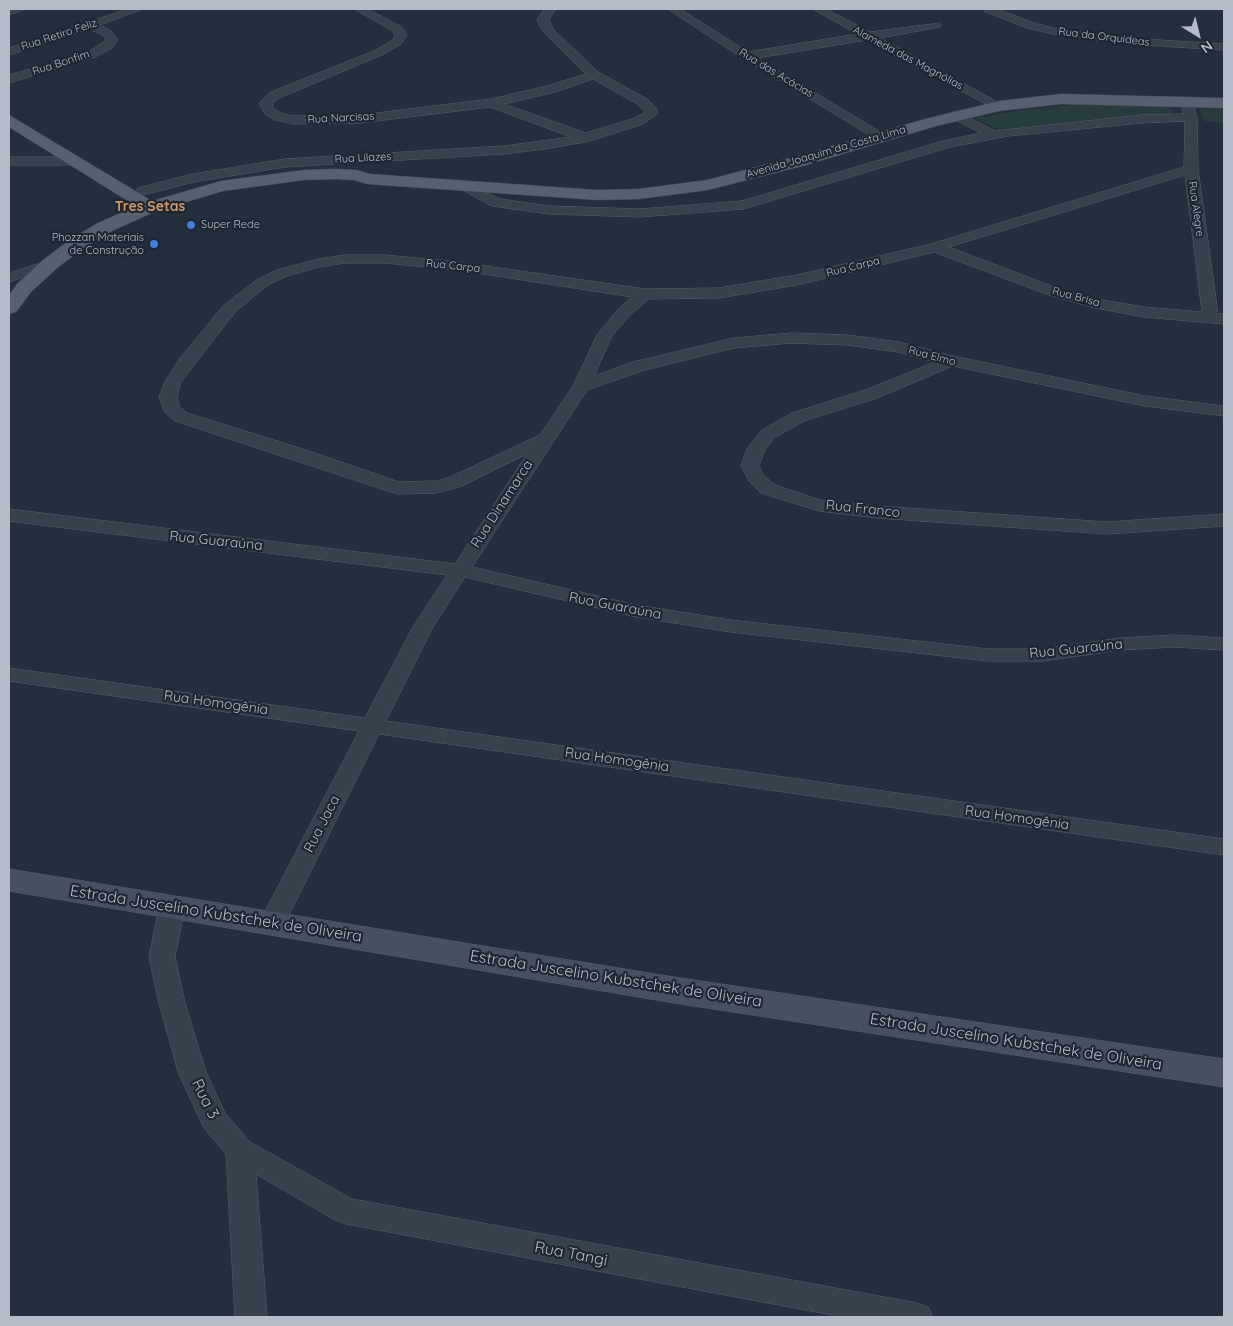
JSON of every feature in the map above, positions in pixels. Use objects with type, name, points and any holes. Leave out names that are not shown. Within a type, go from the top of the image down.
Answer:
[{"type":"main road","name":"Avenida Joaquim da Costa Lima","points":[[56,284],[71,266],[103,242],[202,196],[367,179],[597,195],[639,194],[708,185],[800,162],[881,136],[956,115],[999,106],[1088,99],[1188,109],[1224,103]]},
{"type":"main road","points":[[9,120],[124,190],[146,199],[202,196]]},
{"type":"main road","points":[[105,227],[124,190]]},
{"type":"main road","points":[[135,226],[146,199]]},
{"type":"main road","points":[[9,308],[24,288],[50,264],[78,243],[146,199]]},
{"type":"main road","points":[[9,318],[38,300]]},
{"type":"street","name":"Rua Retiro Feliz","points":[[9,52],[138,9]]},
{"type":"street","name":"Rua Narcisas","points":[[359,9],[398,29],[401,35],[398,42],[378,53],[275,95],[265,103],[269,111],[279,117],[317,121],[360,119],[491,102],[551,89],[594,75]]},
{"type":"street","points":[[551,9],[543,19],[548,30],[594,75]]},
{"type":"street","name":"Rua das Acácias","points":[[673,9],[746,56],[881,136]]},
{"type":"street","name":"Alameda das Magnólias","points":[[818,9],[999,106]]},
{"type":"street","name":"Alameda das Magnólias","points":[[840,9],[1020,103]]},
{"type":"street","name":"Rua da Orquideas","points":[[988,9],[1031,26],[1053,31],[1127,41],[1224,47]]},
{"type":"street","name":"Rua Bonfim","points":[[9,80],[91,55],[108,46],[112,40],[107,34],[90,25]]},
{"type":"street","points":[[746,56],[936,25]]},
{"type":"street","name":"Rua Lilazes","points":[[146,199],[193,178],[285,163],[504,150],[585,138],[639,121],[651,114],[651,109],[643,102],[594,75]]},
{"type":"street","points":[[491,102],[585,138]]},
{"type":"street","points":[[460,185],[497,203],[549,210],[640,213],[743,205],[948,144],[994,135],[1188,109]]},
{"type":"street","name":"Rua Alegre","points":[[1188,109],[1190,169],[1218,318]]},
{"type":"street","points":[[956,115],[994,135]]},
{"type":"street","points":[[9,161],[76,161]]},
{"type":"street","name":"Rua Carpa","points":[[545,439],[455,482],[436,488],[397,488],[300,454],[182,417],[171,408],[168,397],[173,382],[186,362],[230,308],[262,282],[282,273],[318,263],[346,259],[385,259],[458,266],[645,294],[719,293],[750,289],[842,270],[934,246],[1190,169]]},
{"type":"street","name":"Rua Brisa","points":[[934,246],[1054,292],[1095,303],[1144,312],[1218,318]]},
{"type":"street","points":[[9,278],[50,264]]},
{"type":"street","name":"Rua Dinamarca","points":[[372,725],[423,627],[581,386],[605,335],[624,312],[645,294]]},
{"type":"street","name":"Rua Elmo","points":[[581,386],[638,366],[734,343],[791,338],[848,340],[899,347],[951,361],[1145,401],[1224,411]]},
{"type":"street","points":[[598,352],[638,366]]},
{"type":"street","name":"Rua Franco","points":[[951,361],[871,394],[798,417],[768,434],[756,449],[750,465],[754,477],[768,489],[787,496],[819,505],[878,512],[1107,528],[1224,520]]},
{"type":"street","name":"Rua Guaraúna","points":[[9,515],[459,570],[558,594],[655,614],[731,626],[988,655],[1044,655],[1120,644],[1175,641],[1224,644]]},
{"type":"street","name":"Rua Homogênia","points":[[9,674],[1224,848]]},
{"type":"street","name":"Rua Jaca","points":[[272,923],[372,725]]},
{"type":"street","name":"Estrada Juscelino Kubstchek de Oliveira","points":[[9,880],[674,990],[1224,1073]]},
{"type":"street","name":"Rua 3","points":[[172,907],[162,957],[172,1003],[192,1072],[214,1120],[240,1150]]},
{"type":"street","points":[[240,1150],[251,1317]]},
{"type":"street","name":"Rua Tangi","points":[[240,1150],[346,1211],[916,1317]]},
{"type":"lane","points":[[9,13],[23,9]]},
{"type":"green space","points":[[1089,103],[1139,103],[1168,107],[1173,112],[1172,116],[999,130],[974,118],[1020,110]]},
{"type":"green space","points":[[1200,109],[1224,110],[1224,123],[1204,121]]},
{"type":"place","name":"Super Rede","points":[[191,225]]},
{"type":"place","name":"Phozzan Materiais de Construção","points":[[154,244]]},
{"type":"district","name":"Tres Setas","points":[[150,207]]}]
